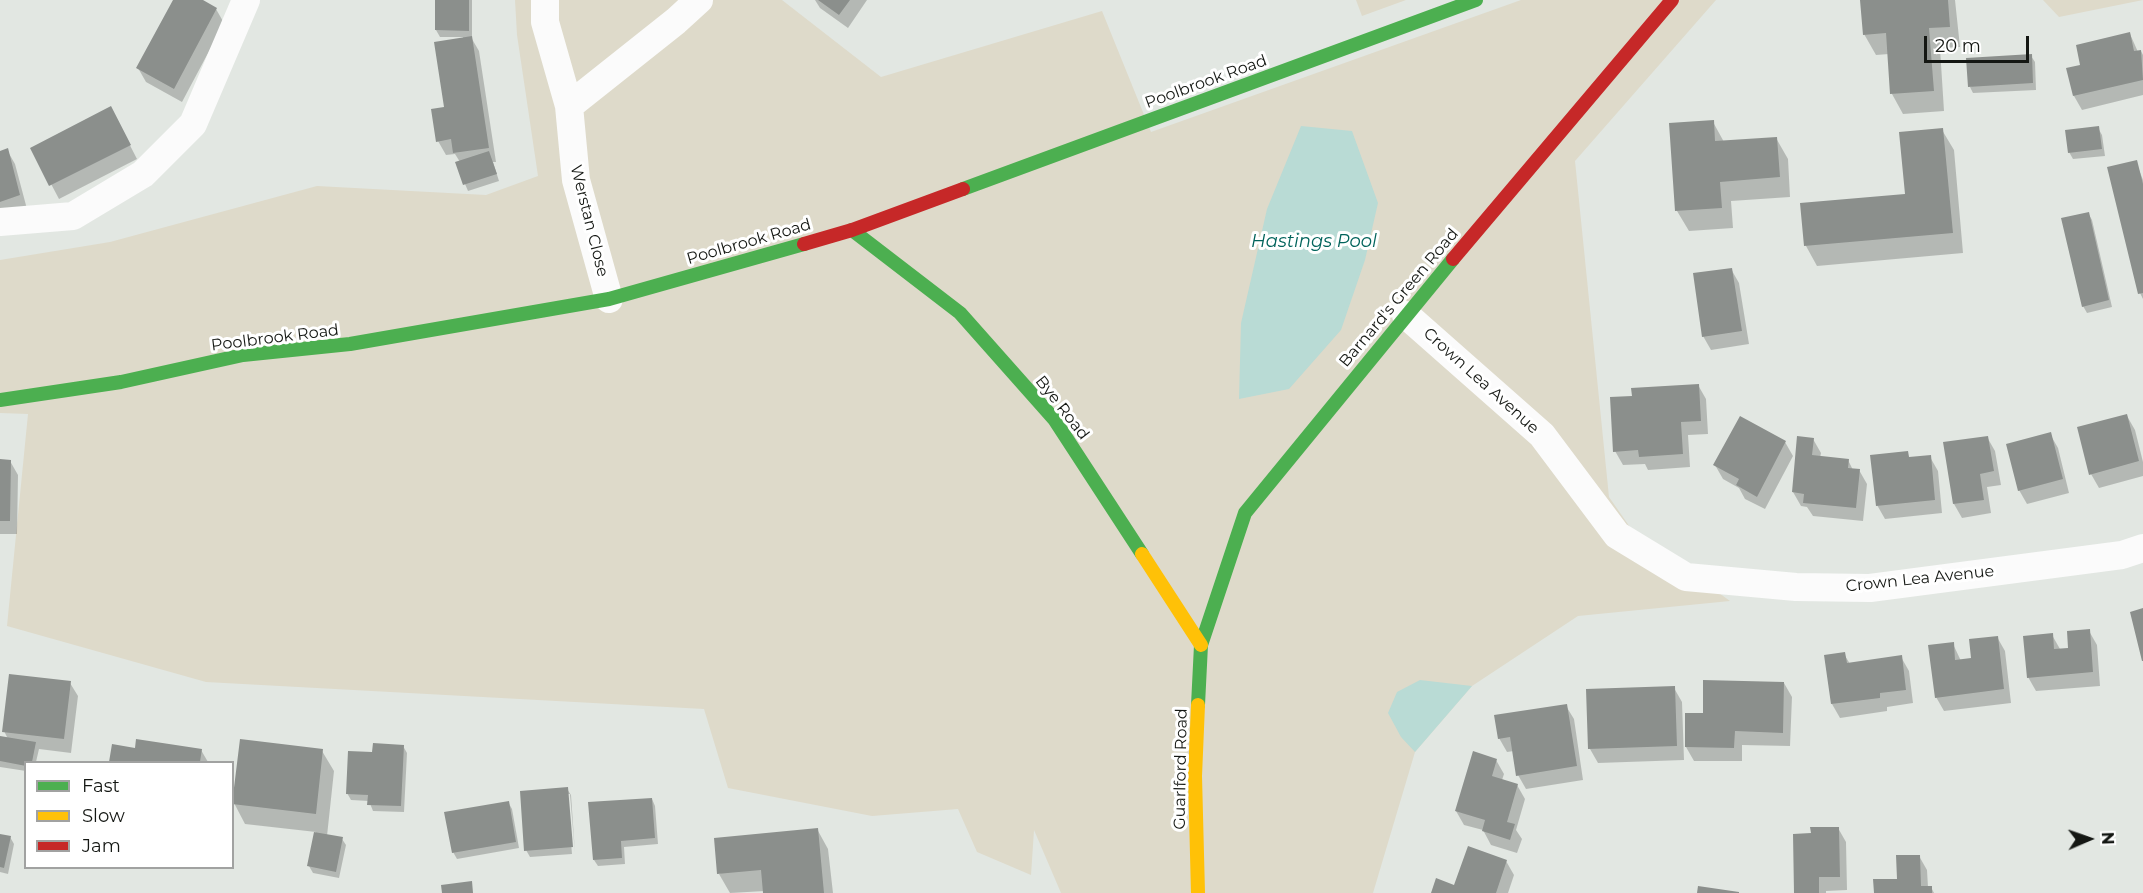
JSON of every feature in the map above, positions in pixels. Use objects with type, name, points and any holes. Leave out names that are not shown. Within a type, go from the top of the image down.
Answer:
[{"type":"main road","name":"Poolbrook Road","points":[[0,400],[121,381],[243,355],[350,345],[609,299],[852,230],[1476,0]]},
{"type":"main road","name":"Barnard's Green Road","points":[[1201,645],[1245,513],[1406,315],[1672,0]]},
{"type":"main road","name":"Bye Road","points":[[852,230],[960,313],[1054,419],[1201,645]]},
{"type":"main road","name":"Guarlford Road","points":[[1198,893],[1195,776],[1201,645]]},
{"type":"street","points":[[0,222],[73,216],[143,174],[193,124],[246,0]]},
{"type":"street","name":"Werstan Close","points":[[545,0],[545,22],[569,106],[576,180],[609,299]]},
{"type":"street","points":[[569,106],[699,0]]},
{"type":"street","name":"Crown Lea Avenue","points":[[1406,315],[1542,435],[1617,536],[1686,577],[1796,587],[1870,588],[2122,555],[2143,548]]},
{"type":"shaded area","points":[[515,0],[782,0],[881,77],[1102,11],[1151,132],[1521,0],[1716,0],[1575,161],[1609,497],[1632,530],[1730,601],[1578,616],[1472,686],[1415,752],[1373,893],[1061,893],[1034,830],[1031,875],[977,852],[958,809],[872,816],[728,788],[704,709],[206,682],[7,626],[28,414],[0,413],[0,260],[110,242],[317,186],[486,195],[538,176],[517,35]]},
{"type":"shaded area","points":[[1356,0],[1406,0],[1362,16]]},
{"type":"shaded area","points":[[2043,0],[2143,0],[2059,17]]},
{"type":"water","name":"Hastings Pool","points":[[1301,126],[1352,131],[1378,203],[1365,260],[1341,330],[1289,389],[1239,399],[1241,323],[1267,209]]},
{"type":"water","points":[[1420,680],[1472,686],[1415,752],[1401,737],[1388,713],[1397,692]]},
{"type":"building","points":[[173,0],[203,0],[217,8],[174,89],[136,68]]},
{"type":"building","points":[[435,0],[469,0],[469,31],[435,30]]},
{"type":"building","points":[[818,0],[850,0],[839,15]]},
{"type":"building","points":[[1860,0],[1948,0],[1950,27],[1929,28],[1934,91],[1890,94],[1886,33],[1863,35]]},
{"type":"building","points":[[2130,32],[2134,51],[2141,50],[2143,80],[2073,96],[2066,68],[2080,65],[2076,45]]},
{"type":"building","points":[[472,36],[489,148],[453,153],[451,139],[436,142],[431,109],[444,107],[434,42]]},
{"type":"building","points":[[2032,54],[2033,83],[1968,87],[1966,58]]},
{"type":"building","points":[[111,106],[131,145],[49,186],[30,148]]},
{"type":"building","points":[[1714,120],[1715,141],[1777,137],[1780,177],[1720,182],[1722,208],[1675,211],[1669,123]]},
{"type":"building","points":[[2099,126],[2102,149],[2068,153],[2065,130]]},
{"type":"building","points":[[1943,128],[1953,233],[1804,246],[1800,203],[1905,194],[1899,132]]},
{"type":"building","points":[[8,148],[20,195],[0,202],[0,151]]},
{"type":"building","points":[[489,151],[497,174],[463,185],[455,162]]},
{"type":"building","points":[[2137,160],[2143,184],[2143,293],[2138,294],[2107,167]]},
{"type":"building","points":[[2089,212],[2109,300],[2082,307],[2061,218]]},
{"type":"building","points":[[1732,268],[1742,331],[1702,337],[1693,273]]},
{"type":"building","points":[[1699,384],[1701,421],[1681,422],[1683,454],[1639,457],[1638,450],[1613,452],[1610,397],[1632,396],[1631,388]]},
{"type":"building","points":[[2127,414],[2139,461],[2089,475],[2077,427]]},
{"type":"building","points":[[1740,416],[1786,441],[1757,497],[1736,485],[1739,479],[1713,465]]},
{"type":"building","points":[[2051,432],[2063,479],[2018,491],[2006,444]]},
{"type":"building","points":[[1797,436],[1814,438],[1812,455],[1849,459],[1848,468],[1860,469],[1856,508],[1803,503],[1804,494],[1792,492]]},
{"type":"building","points":[[1988,436],[1994,471],[1980,474],[1984,500],[1953,504],[1943,442]]},
{"type":"building","points":[[1908,451],[1909,457],[1931,455],[1935,500],[1876,506],[1870,455]]},
{"type":"building","points":[[0,459],[11,460],[10,521],[0,521]]},
{"type":"building","points":[[2143,608],[2143,661],[2142,661],[2130,612]]},
{"type":"building","points":[[2090,629],[2093,672],[2027,678],[2023,636],[2053,633],[2054,649],[2068,648],[2067,631]]},
{"type":"building","points":[[1998,636],[2004,689],[1935,698],[1928,645],[1954,642],[1955,660],[1971,658],[1969,639]]},
{"type":"building","points":[[1845,652],[1847,663],[1902,655],[1906,690],[1880,693],[1880,698],[1831,704],[1824,655]]},
{"type":"building","points":[[9,674],[71,681],[64,739],[2,732]]},
{"type":"building","points":[[1703,680],[1784,682],[1783,733],[1735,731],[1734,748],[1685,747],[1685,713],[1703,713]]},
{"type":"building","points":[[1675,686],[1677,746],[1588,749],[1586,689]]},
{"type":"building","points":[[1567,704],[1577,766],[1516,776],[1510,737],[1498,739],[1494,715]]},
{"type":"building","points":[[0,736],[36,742],[32,761],[24,761],[24,766],[0,761]]},
{"type":"building","points":[[136,739],[202,749],[200,761],[109,761],[112,744],[135,748]]},
{"type":"building","points":[[240,739],[323,749],[316,814],[234,804]]},
{"type":"building","points":[[373,743],[404,745],[401,806],[367,805],[368,795],[346,794],[348,751],[372,752]]},
{"type":"building","points":[[1473,751],[1497,759],[1492,776],[1518,784],[1507,822],[1515,824],[1510,840],[1482,831],[1485,820],[1455,811]]},
{"type":"building","points":[[568,787],[573,847],[524,851],[520,791]]},
{"type":"building","points":[[652,798],[655,838],[621,841],[622,858],[593,860],[588,802]]},
{"type":"building","points":[[509,801],[516,842],[452,853],[444,812]]},
{"type":"building","points":[[1810,827],[1839,827],[1840,877],[1819,877],[1819,893],[1794,893],[1793,834],[1811,833]]},
{"type":"building","points":[[818,828],[824,893],[763,893],[761,870],[717,874],[714,838]]},
{"type":"building","points":[[314,832],[343,837],[336,872],[307,866]]},
{"type":"building","points":[[0,834],[11,836],[4,868],[0,867]]},
{"type":"building","points":[[1468,846],[1507,860],[1496,893],[1431,893],[1436,878],[1454,885]]},
{"type":"building","points":[[1896,855],[1920,855],[1921,886],[1932,886],[1932,893],[1874,893],[1873,879],[1897,879]]},
{"type":"building","points":[[472,881],[473,893],[442,893],[441,885]]},
{"type":"building","points":[[1698,886],[1739,892],[1739,893],[1697,893]]},
{"type":"traffic: fast","points":[[963,189],[1476,0]]},
{"type":"traffic: fast","points":[[852,230],[960,313],[1054,419],[1142,554]]},
{"type":"traffic: fast","points":[[0,400],[121,382],[243,355],[350,344],[609,299],[804,244]]},
{"type":"traffic: fast","points":[[1198,705],[1201,645],[1245,513],[1453,259]]},
{"type":"traffic: slow","points":[[1142,554],[1201,645]]},
{"type":"traffic: slow","points":[[1198,705],[1195,776],[1198,893]]},
{"type":"traffic: jam","points":[[1453,259],[1672,0]]},
{"type":"traffic: jam","points":[[804,244],[852,230],[963,189]]}]
